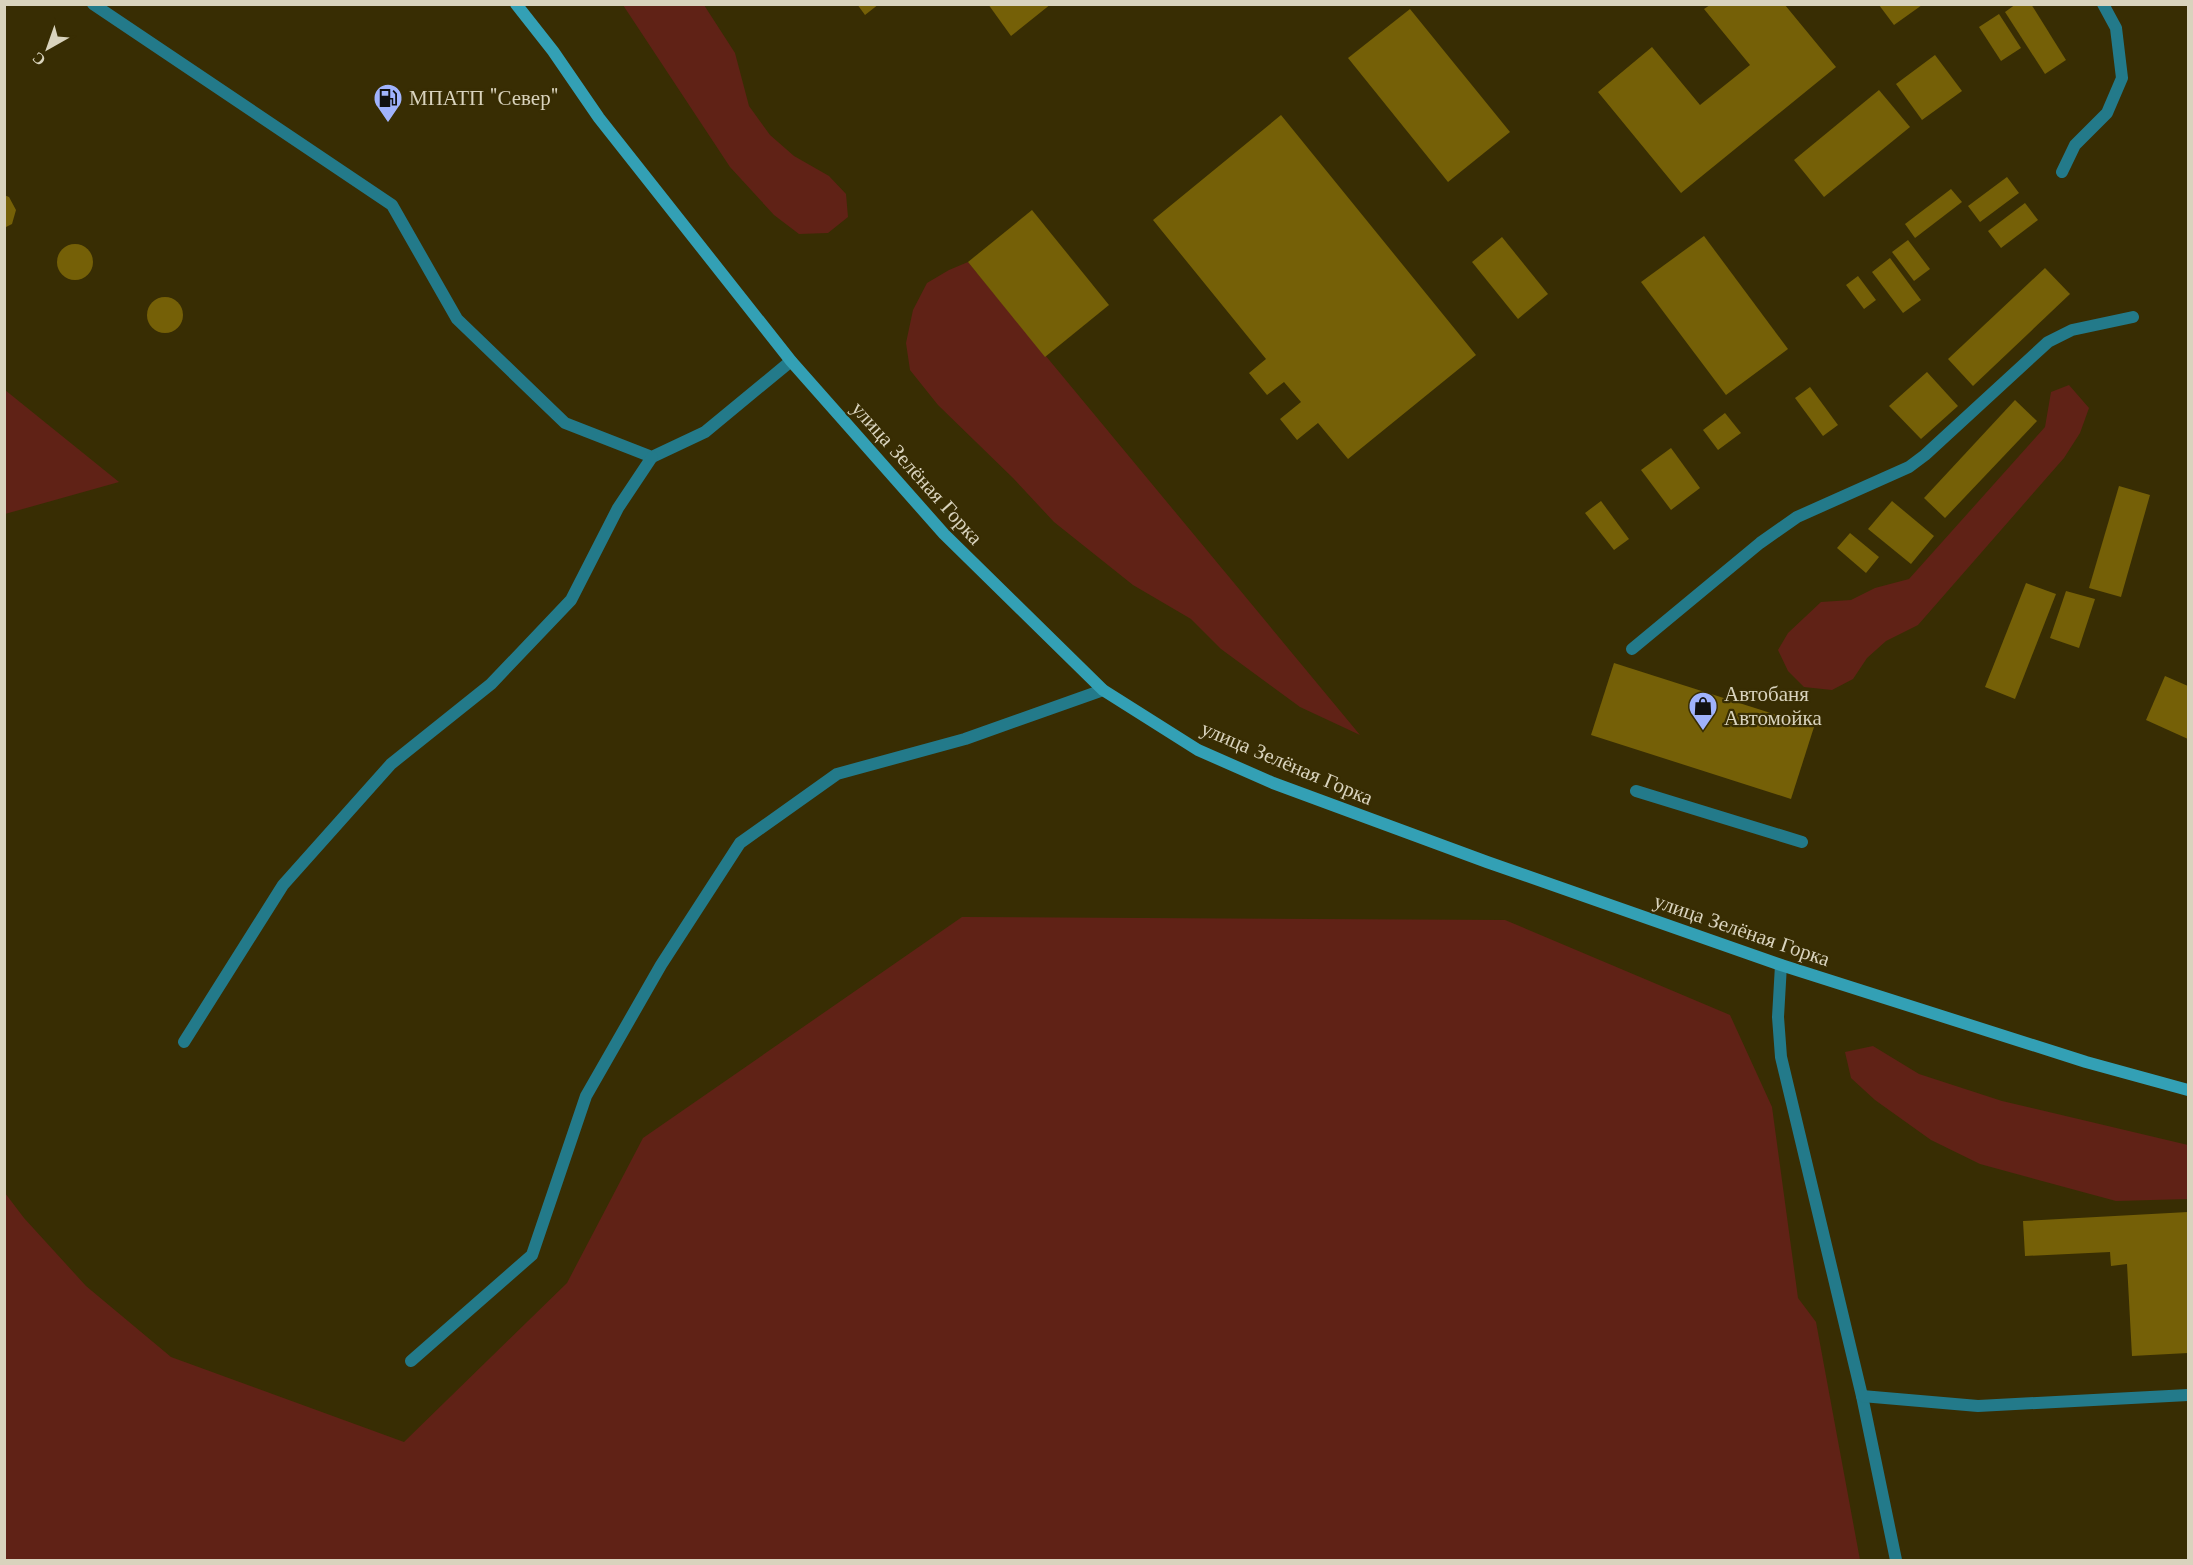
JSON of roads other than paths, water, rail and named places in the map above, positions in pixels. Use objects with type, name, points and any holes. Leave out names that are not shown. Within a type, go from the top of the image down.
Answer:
[{"type":"street","name":"улица Зелёная Горка","points":[[516,4],[553,51],[599,118],[791,361],[944,534],[1103,690],[1198,750],[1273,783],[1487,862],[1781,964],[2086,1062],[2188,1090]]},
{"type":"lane","points":[[93,4],[392,205],[457,319],[565,423],[652,457]]},
{"type":"lane","points":[[2062,172],[2075,145],[2107,113],[2122,78],[2116,28],[2103,4]]},
{"type":"lane","points":[[1632,649],[1760,543],[1797,517],[1909,467],[2048,342],[2072,330],[2133,317]]},
{"type":"lane","points":[[184,1042],[283,885],[391,764],[491,684],[571,600],[618,508],[652,457],[705,432],[791,361]]},
{"type":"lane","points":[[411,1360],[532,1255],[586,1096],[661,965],[740,843],[837,774],[965,739],[1103,690]]},
{"type":"lane","points":[[1636,791],[1802,842]]},
{"type":"lane","points":[[1781,964],[1778,1017],[1781,1058],[1862,1396],[1896,1560]]},
{"type":"lane","points":[[1862,1396],[1978,1406],[2188,1395]]},
{"type":"place","name":"МПАТП \"Север\"","points":[[388,124]]},
{"type":"place","name":"Автобаня Автомойка","points":[[1703,732]]}]
